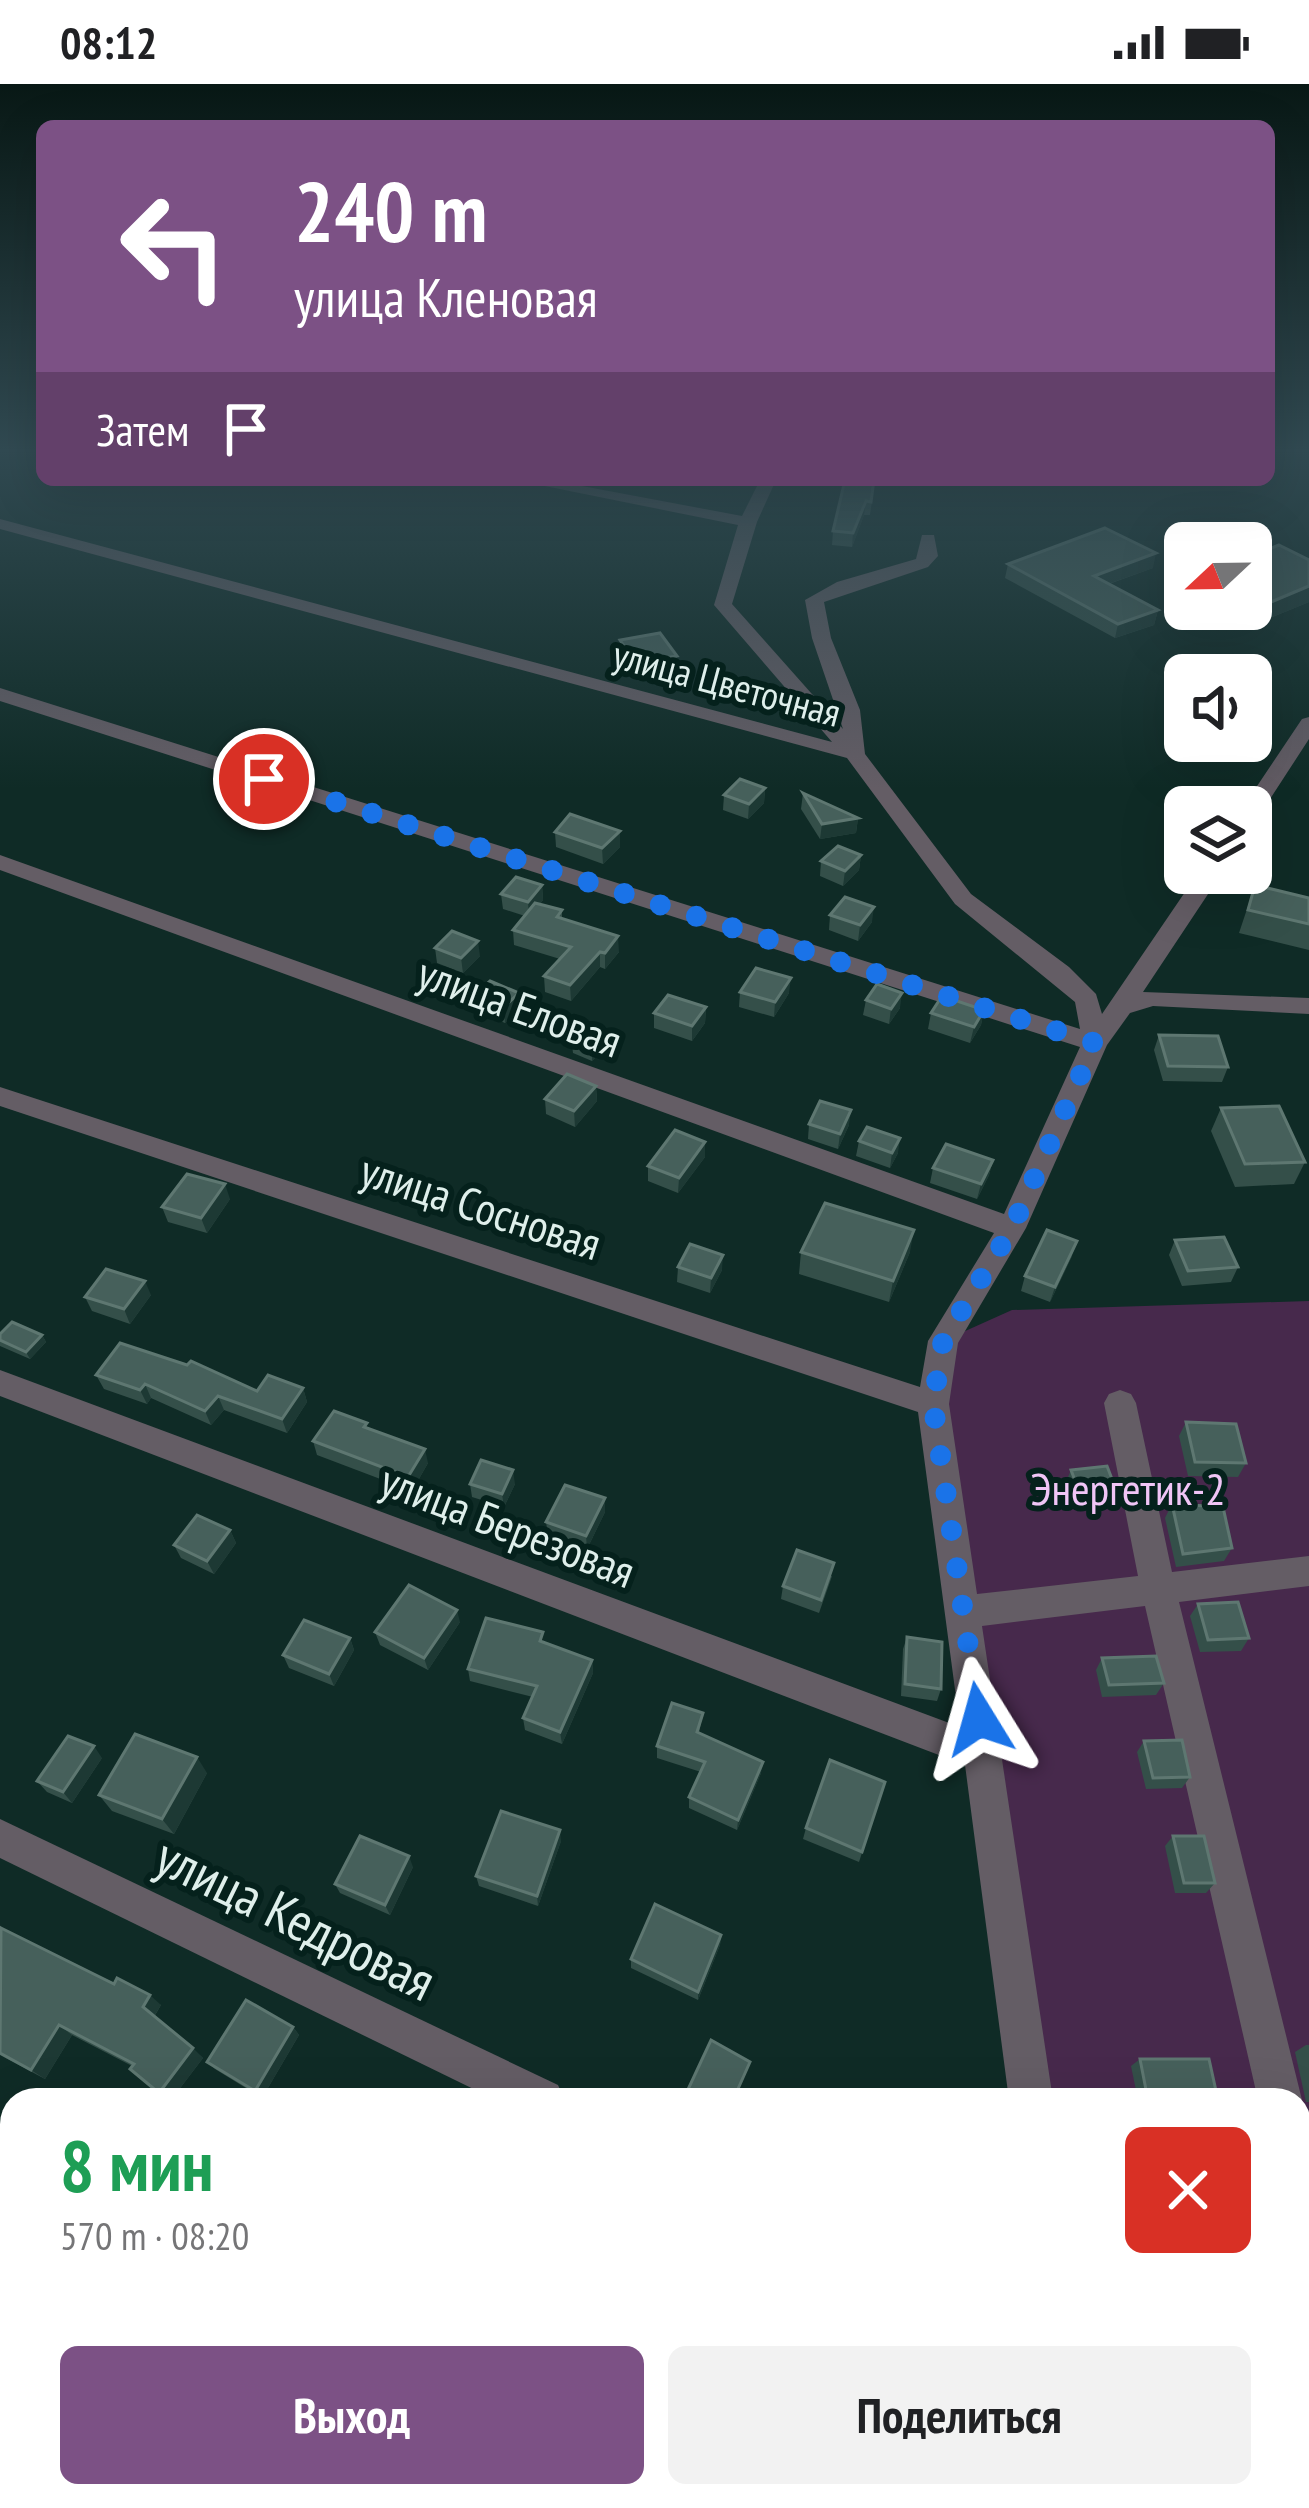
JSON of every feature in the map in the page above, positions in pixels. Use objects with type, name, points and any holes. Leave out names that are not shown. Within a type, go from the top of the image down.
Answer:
[{"type":"street","name":"улица Цветочная","points":[[145,563],[854,754],[963,899],[1060,973],[1087,1000],[1095,1043]]},
{"type":"street","points":[[736,563],[723,605],[854,754]]},
{"type":"street","points":[[854,754],[852,701],[814,618],[814,600],[843,586],[922,563]]},
{"type":"street","points":[[0,694],[1095,1043]]},
{"type":"street","points":[[1267,786],[1309,723]]},
{"type":"street","name":"улица Еловая","points":[[0,862],[1012,1228]]},
{"type":"street","points":[[1029,2088],[933,1404],[943,1341],[1012,1228],[1095,1043],[1196,894]]},
{"type":"street","points":[[1121,1007],[1152,998],[1309,1006]]},
{"type":"street","name":"улица Сосновая","points":[[0,1096],[933,1404]]},
{"type":"street","name":"улица Березовая","points":[[0,1384],[984,1754]]},
{"type":"street","points":[[1120,1403],[1158,1588],[1277,2088]]},
{"type":"street","points":[[963,1612],[1309,1571]]},
{"type":"street","name":"улица Кедровая","points":[[0,1838],[518,2088]]},
{"type":"green space","name":"Энергетик-2","points":[[1309,1301],[1309,2088],[1029,2088],[933,1404],[943,1341],[1012,1310]]},
{"type":"building","points":[[1129,563],[1094,576],[1158,610],[1118,624],[1008,564]]},
{"type":"building","points":[[1272,563],[1309,563],[1309,586],[1272,602]]},
{"type":"building","points":[[660,633],[677,656],[635,663],[620,640]]},
{"type":"building","points":[[740,779],[765,788],[749,804],[724,795]]},
{"type":"building","points":[[803,793],[858,818],[822,824]]},
{"type":"building","points":[[570,814],[620,831],[602,848],[555,832]]},
{"type":"building","points":[[838,846],[861,855],[845,871],[821,861]]},
{"type":"building","points":[[516,877],[542,885],[528,902],[501,894]]},
{"type":"building","points":[[1272,889],[1309,898],[1309,924],[1248,910],[1252,894],[1272,894]]},
{"type":"building","points":[[845,897],[874,907],[860,925],[830,915]]},
{"type":"building","points":[[535,903],[562,910],[557,917],[618,936],[570,985],[544,976],[571,947],[513,930]]},
{"type":"building","points":[[452,931],[478,941],[461,958],[435,948]]},
{"type":"building","points":[[756,968],[791,978],[775,1002],[740,992]]},
{"type":"building","points":[[490,981],[519,993],[504,1007],[475,995]]},
{"type":"building","points":[[877,984],[902,993],[891,1009],[866,1000]]},
{"type":"building","points":[[668,995],[706,1007],[692,1026],[654,1013]]},
{"type":"building","points":[[942,996],[984,1010],[974,1027],[931,1013]]},
{"type":"building","points":[[590,1027],[609,1035],[592,1053],[572,1045]]},
{"type":"building","points":[[1159,1035],[1218,1036],[1228,1067],[1168,1066]]},
{"type":"building","points":[[567,1074],[596,1086],[574,1111],[545,1099]]},
{"type":"building","points":[[820,1101],[851,1110],[840,1134],[809,1124]]},
{"type":"building","points":[[1279,1106],[1305,1162],[1245,1164],[1221,1108]]},
{"type":"building","points":[[867,1127],[900,1138],[892,1153],[859,1141]]},
{"type":"building","points":[[675,1130],[705,1142],[679,1178],[648,1166]]},
{"type":"building","points":[[946,1144],[993,1160],[981,1184],[933,1168]]},
{"type":"building","points":[[187,1174],[225,1184],[201,1218],[162,1207]]},
{"type":"building","points":[[825,1203],[914,1230],[893,1281],[801,1252]]},
{"type":"building","points":[[1047,1230],[1077,1241],[1055,1287],[1025,1276]]},
{"type":"building","points":[[1224,1237],[1238,1267],[1188,1271],[1175,1240]]},
{"type":"building","points":[[690,1244],[723,1255],[711,1278],[678,1267]]},
{"type":"building","points":[[106,1269],[145,1281],[124,1309],[85,1297]]},
{"type":"building","points":[[12,1322],[42,1335],[26,1352],[0,1340]]},
{"type":"building","points":[[120,1343],[187,1365],[191,1361],[257,1391],[268,1375],[303,1388],[282,1419],[218,1396],[205,1411],[145,1384],[140,1390],[96,1375]]},
{"type":"building","points":[[334,1411],[425,1449],[408,1477],[313,1441]]},
{"type":"building","points":[[1186,1422],[1236,1424],[1246,1463],[1195,1462]]},
{"type":"building","points":[[481,1460],[513,1470],[502,1494],[470,1484]]},
{"type":"building","points":[[1107,1466],[1115,1487],[1079,1491],[1071,1470]]},
{"type":"building","points":[[565,1485],[605,1498],[586,1536],[546,1522]]},
{"type":"building","points":[[1172,1504],[1223,1507],[1232,1548],[1183,1554]]},
{"type":"building","points":[[197,1515],[230,1530],[207,1561],[174,1545]]},
{"type":"building","points":[[797,1550],[834,1563],[821,1600],[783,1586]]},
{"type":"building","points":[[409,1585],[457,1610],[424,1658],[375,1632]]},
{"type":"building","points":[[1238,1602],[1249,1638],[1208,1640],[1198,1604]]},
{"type":"building","points":[[486,1618],[543,1632],[540,1641],[592,1660],[560,1732],[523,1718],[537,1686],[468,1669]]},
{"type":"building","points":[[304,1620],[350,1638],[329,1674],[283,1655]]},
{"type":"building","points":[[907,1637],[942,1642],[941,1689],[905,1684]]},
{"type":"building","points":[[1156,1656],[1164,1683],[1109,1685],[1102,1658]]},
{"type":"building","points":[[672,1703],[703,1713],[697,1732],[763,1762],[738,1820],[689,1797],[705,1762],[657,1746]]},
{"type":"building","points":[[135,1734],[197,1757],[162,1819],[99,1795]]},
{"type":"building","points":[[68,1736],[94,1746],[63,1792],[37,1781]]},
{"type":"building","points":[[1182,1740],[1190,1777],[1153,1778],[1144,1741]]},
{"type":"building","points":[[830,1760],[885,1782],[862,1852],[806,1828]]},
{"type":"building","points":[[501,1811],[560,1830],[537,1896],[476,1876]]},
{"type":"building","points":[[360,1836],[409,1856],[385,1905],[335,1884]]},
{"type":"building","points":[[1173,1836],[1204,1836],[1215,1883],[1184,1883]]},
{"type":"building","points":[[655,1904],[721,1935],[698,1992],[631,1959]]},
{"type":"building","points":[[1,1928],[114,1984],[117,1978],[150,1995],[143,2007],[193,2048],[163,2088],[153,2088],[130,2069],[134,2064],[59,2025],[31,2070],[0,2053]]},
{"type":"building","points":[[246,2000],[293,2027],[257,2088],[207,2062]]},
{"type":"building","points":[[711,2040],[750,2062],[738,2088],[689,2088]]},
{"type":"building","points":[[1140,2059],[1209,2059],[1215,2088],[1146,2088]]},
{"type":"route","points":[[264,779],[1095,1043],[1012,1228],[943,1341],[933,1404],[979,1719]]}]
